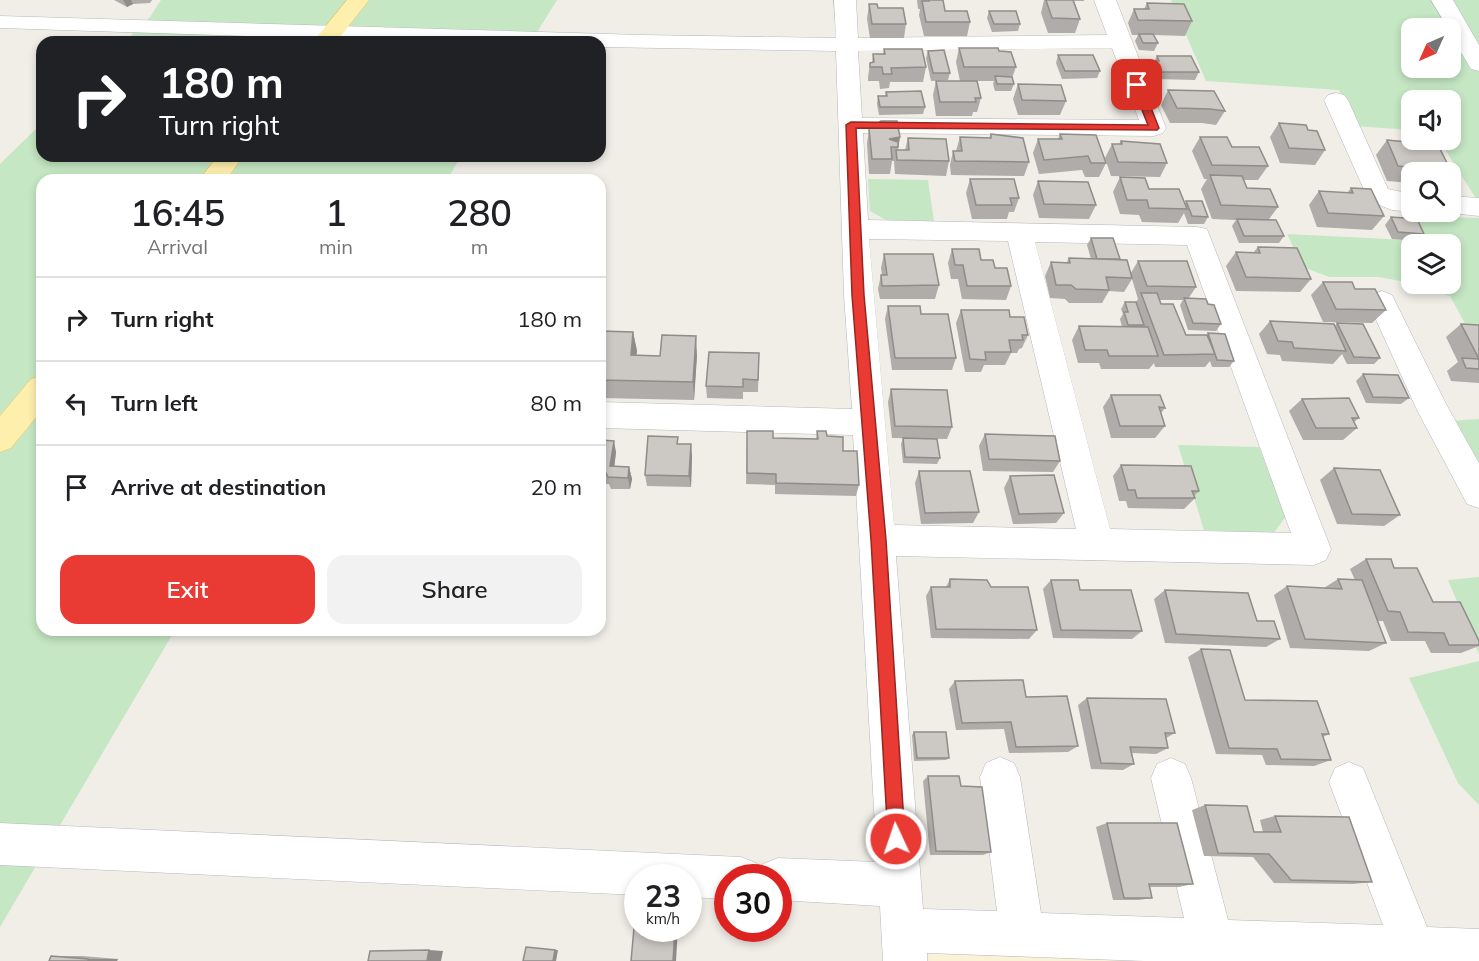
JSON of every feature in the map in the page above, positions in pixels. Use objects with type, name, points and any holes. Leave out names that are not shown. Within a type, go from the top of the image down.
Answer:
[{"type":"main road","points":[[330,36],[358,0]]},
{"type":"main road","points":[[217,174],[226,162]]},
{"type":"main road","points":[[0,440],[36,395]]},
{"type":"street","points":[[845,0],[857,229],[858,295],[878,540],[904,945],[1022,934],[1479,951]]},
{"type":"street","points":[[851,125],[1154,128],[1105,0]]},
{"type":"street","points":[[1442,0],[1479,64]]},
{"type":"street","points":[[0,22],[168,25],[303,36]]},
{"type":"street","points":[[606,42],[847,45],[1120,41]]},
{"type":"street","points":[[1336,100],[1378,195],[1401,202]]},
{"type":"street","points":[[1461,206],[1479,207]]},
{"type":"street","points":[[857,229],[1197,236],[1314,549],[878,540]]},
{"type":"street","points":[[1019,233],[1097,545]]},
{"type":"street","points":[[1382,302],[1432,410],[1479,494]]},
{"type":"street","points":[[606,415],[868,422]]},
{"type":"street","points":[[1000,777],[1022,934]]},
{"type":"street","points":[[1171,778],[1212,942]]},
{"type":"street","points":[[1349,782],[1414,949]]},
{"type":"street","points":[[0,844],[714,877]]},
{"type":"street","points":[[792,880],[899,885]]},
{"type":"green space","points":[[161,0],[557,0],[535,36],[130,36],[150,17]]},
{"type":"green space","points":[[1171,0],[1479,0],[1479,203],[1461,175],[1461,162],[1453,162],[1445,150],[1461,150],[1461,90],[1401,90],[1401,129],[1355,126],[1339,90],[1206,81]]},
{"type":"green space","points":[[36,129],[36,162],[458,162],[450,174],[36,174],[36,636],[171,636],[0,927],[0,164]]},
{"type":"green space","points":[[868,179],[928,180],[934,221],[886,220],[870,211]]},
{"type":"green space","points":[[1461,217],[1479,218],[1479,349],[1450,296],[1444,294],[1461,294],[1461,234],[1425,234],[1419,222],[1461,222]]},
{"type":"green space","points":[[1287,234],[1401,240],[1401,281],[1379,277],[1329,277],[1303,267]]},
{"type":"green space","points":[[1479,419],[1479,472],[1449,421]]},
{"type":"green space","points":[[1178,445],[1259,447],[1286,516],[1273,534],[1204,530]]},
{"type":"green space","points":[[1479,577],[1479,654],[1448,580]]},
{"type":"green space","points":[[1479,661],[1479,805],[1458,783],[1409,678]]},
{"type":"sand","points":[[928,952],[1179,961],[929,961]]},
{"type":"building","points":[[943,0],[945,11],[967,11],[970,22],[926,22],[922,1]]},
{"type":"building","points":[[1046,0],[1073,0],[1080,19],[1052,18]]},
{"type":"building","points":[[1147,3],[1184,4],[1192,21],[1138,20],[1134,9],[1149,9]]},
{"type":"building","points":[[869,4],[877,4],[878,8],[903,8],[906,24],[872,24]]},
{"type":"building","points":[[989,11],[1016,11],[1020,24],[994,24]]},
{"type":"building","points":[[1139,34],[1153,34],[1158,43],[1143,43]]},
{"type":"building","points":[[959,48],[998,48],[999,51],[1011,52],[1016,67],[964,67]]},
{"type":"building","points":[[884,49],[922,49],[926,67],[891,68],[892,74],[883,74],[882,67],[870,67],[870,63],[874,62],[873,54],[885,54]]},
{"type":"building","points":[[944,50],[950,73],[933,73],[928,51]]},
{"type":"building","points":[[1058,55],[1093,55],[1100,71],[1065,71]]},
{"type":"building","points":[[1157,56],[1191,56],[1199,72],[1159,72],[1154,61],[1159,61]]},
{"type":"building","points":[[995,76],[1012,77],[1014,84],[997,84]]},
{"type":"building","points":[[936,81],[977,81],[981,98],[975,98],[976,102],[940,102]]},
{"type":"building","points":[[1018,84],[1061,85],[1066,101],[1022,100]]},
{"type":"building","points":[[1168,90],[1214,91],[1225,111],[1177,108]]},
{"type":"building","points":[[921,91],[925,107],[880,107],[878,96],[887,96],[886,92]]},
{"type":"building","points":[[881,121],[897,121],[900,137],[889,139],[898,142],[898,147],[891,147],[892,159],[872,159],[869,129]]},
{"type":"building","points":[[1279,123],[1306,125],[1308,130],[1317,131],[1325,150],[1289,148]]},
{"type":"building","points":[[991,134],[1023,138],[1029,162],[955,161],[953,151],[962,151],[960,137],[991,138]]},
{"type":"building","points":[[1060,134],[1096,135],[1106,163],[1091,163],[1088,156],[1044,160],[1038,139],[1062,139]]},
{"type":"building","points":[[1200,137],[1227,137],[1232,147],[1259,147],[1268,166],[1212,165]]},
{"type":"building","points":[[908,138],[946,139],[949,161],[897,160],[896,150],[909,150]]},
{"type":"building","points":[[1387,140],[1401,141],[1401,150],[1440,150],[1446,162],[1401,162],[1401,166],[1398,166]]},
{"type":"building","points":[[1121,141],[1160,144],[1167,163],[1118,162],[1112,144],[1122,144]]},
{"type":"building","points":[[1210,175],[1242,176],[1247,188],[1270,189],[1278,207],[1221,205]]},
{"type":"building","points":[[1120,177],[1145,178],[1149,189],[1179,189],[1187,209],[1149,208],[1147,200],[1127,200]]},
{"type":"building","points":[[970,179],[1014,179],[1019,198],[1010,198],[1012,205],[976,205]]},
{"type":"building","points":[[1038,181],[1088,182],[1096,205],[1044,204]]},
{"type":"building","points":[[1351,188],[1371,189],[1384,216],[1328,213],[1319,191],[1353,193]]},
{"type":"building","points":[[1186,201],[1202,201],[1208,217],[1192,216]]},
{"type":"building","points":[[1391,217],[1401,218],[1401,222],[1418,222],[1424,234],[1398,232]]},
{"type":"building","points":[[1237,219],[1276,220],[1284,236],[1244,236]]},
{"type":"building","points":[[1091,238],[1113,238],[1120,259],[1097,259]]},
{"type":"building","points":[[1258,247],[1297,248],[1311,279],[1246,277],[1236,252],[1260,253]]},
{"type":"building","points":[[952,249],[979,249],[981,260],[993,260],[995,268],[1007,268],[1011,286],[967,286],[963,265],[955,265]]},
{"type":"building","points":[[884,254],[933,254],[939,285],[882,286],[881,275],[887,275]]},
{"type":"building","points":[[1069,258],[1127,260],[1132,278],[1106,277],[1109,290],[1076,289],[1071,285],[1056,285],[1051,262],[1070,263]]},
{"type":"building","points":[[1138,261],[1187,261],[1196,287],[1147,286]]},
{"type":"building","points":[[1323,282],[1352,282],[1355,289],[1375,289],[1386,310],[1336,309]]},
{"type":"building","points":[[1141,293],[1157,293],[1161,304],[1173,304],[1186,335],[1207,335],[1215,354],[1164,355]]},
{"type":"building","points":[[1184,298],[1206,299],[1208,304],[1214,305],[1221,324],[1193,323]]},
{"type":"building","points":[[1125,302],[1136,302],[1144,325],[1128,325],[1124,312],[1128,312]]},
{"type":"building","points":[[888,306],[920,306],[921,314],[948,314],[956,358],[895,358]]},
{"type":"building","points":[[961,310],[1009,310],[1010,317],[1024,317],[1028,335],[1022,335],[1023,340],[1009,340],[1011,352],[985,352],[986,360],[970,359]]},
{"type":"building","points":[[1270,321],[1334,324],[1346,351],[1294,348],[1292,342],[1278,341]]},
{"type":"building","points":[[1337,323],[1363,324],[1380,358],[1354,357]]},
{"type":"building","points":[[1461,324],[1479,325],[1479,359]]},
{"type":"building","points":[[1079,326],[1148,327],[1158,356],[1109,356],[1107,350],[1085,350]]},
{"type":"building","points":[[606,331],[633,332],[631,355],[660,356],[662,335],[696,336],[693,382],[606,380]]},
{"type":"building","points":[[1208,333],[1225,334],[1234,361],[1217,360]]},
{"type":"building","points":[[709,352],[759,353],[758,380],[743,379],[743,387],[706,386]]},
{"type":"building","points":[[1462,358],[1479,359],[1479,369],[1466,368]]},
{"type":"building","points":[[1363,374],[1398,375],[1409,398],[1373,397]]},
{"type":"building","points":[[891,389],[947,390],[952,427],[895,426]]},
{"type":"building","points":[[1111,395],[1160,395],[1165,408],[1159,407],[1165,426],[1120,426]]},
{"type":"building","points":[[1349,398],[1359,418],[1352,418],[1357,428],[1316,428],[1302,399]]},
{"type":"building","points":[[747,431],[773,431],[773,438],[818,439],[817,431],[826,431],[827,436],[843,437],[843,451],[857,451],[859,485],[776,483],[776,474],[747,473]]},
{"type":"building","points":[[985,434],[1055,436],[1060,461],[989,459]]},
{"type":"building","points":[[648,436],[678,437],[677,444],[691,444],[689,476],[645,475]]},
{"type":"building","points":[[903,438],[937,439],[940,458],[905,457]]},
{"type":"building","points":[[606,440],[614,441],[610,466],[629,467],[628,478],[608,477]]},
{"type":"building","points":[[1121,465],[1191,466],[1199,491],[1192,491],[1195,498],[1137,498],[1135,490],[1128,490]]},
{"type":"building","points":[[1334,468],[1380,470],[1400,515],[1352,514]]},
{"type":"building","points":[[919,471],[970,471],[979,512],[925,513]]},
{"type":"building","points":[[1054,475],[1064,513],[1019,514],[1010,476]]},
{"type":"building","points":[[1366,559],[1391,559],[1394,568],[1417,568],[1433,602],[1460,602],[1479,645],[1449,645],[1444,633],[1408,632],[1400,612],[1388,611]]},
{"type":"building","points":[[950,579],[987,580],[991,587],[1028,587],[1037,630],[936,629],[931,587],[950,587]]},
{"type":"building","points":[[1338,579],[1362,580],[1386,643],[1305,639],[1287,586],[1342,589]]},
{"type":"building","points":[[1051,580],[1078,580],[1080,590],[1131,590],[1142,631],[1061,630]]},
{"type":"building","points":[[1165,590],[1248,593],[1257,621],[1274,621],[1280,639],[1176,634]]},
{"type":"building","points":[[1201,649],[1230,650],[1245,700],[1317,701],[1329,734],[1322,734],[1331,760],[1281,759],[1277,749],[1229,748]]},
{"type":"building","points":[[1023,680],[1026,697],[1067,696],[1078,746],[1016,747],[1011,722],[962,723],[955,681]]},
{"type":"building","points":[[1087,698],[1166,699],[1175,733],[1165,733],[1168,748],[1130,747],[1134,764],[1101,763]]},
{"type":"building","points":[[914,732],[946,732],[949,758],[917,758]]},
{"type":"building","points":[[928,776],[959,776],[961,786],[982,787],[991,852],[936,851]]},
{"type":"building","points":[[1205,805],[1247,806],[1254,832],[1281,832],[1275,816],[1349,817],[1372,882],[1291,880],[1269,854],[1218,853]]},
{"type":"building","points":[[1107,823],[1177,823],[1193,884],[1149,884],[1152,898],[1124,898]]},
{"type":"building","points":[[633,942],[674,942],[673,961],[631,961]]},
{"type":"building","points":[[526,947],[555,950],[553,961],[523,961]]},
{"type":"building","points":[[429,950],[427,961],[368,961],[370,951]]},
{"type":"building","points":[[51,956],[88,959],[88,961],[49,961]]},
{"type":"route","points":[[896,839],[878,540],[858,295],[851,125],[1154,128],[1137,85]]}]
